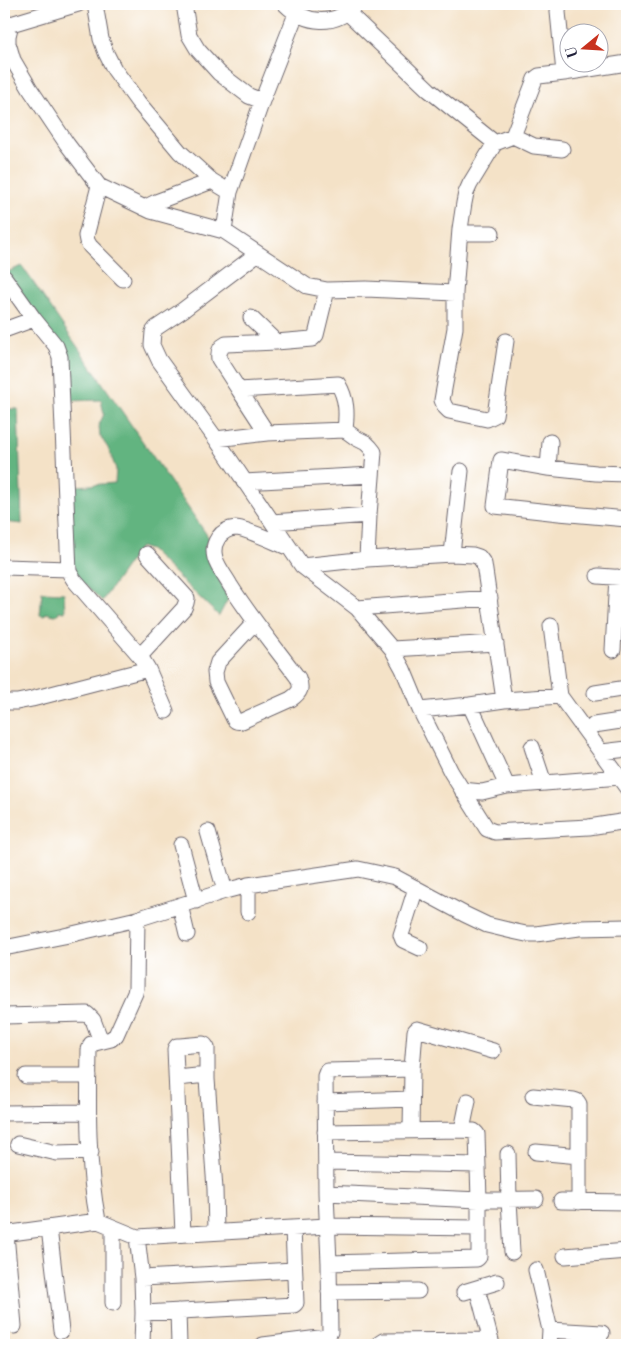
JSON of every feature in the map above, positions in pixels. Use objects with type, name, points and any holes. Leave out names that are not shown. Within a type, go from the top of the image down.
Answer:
[{"type":"street","points":[[78,4],[8,23],[8,44],[13,60],[30,89],[67,144],[99,186],[152,211],[224,232],[307,286],[327,290],[366,289],[455,293]]},
{"type":"street","points":[[95,4],[100,39],[114,69],[138,102],[180,152],[212,181],[230,192]]},
{"type":"street","points":[[184,4],[189,35],[198,50],[219,73],[249,96],[262,100]]},
{"type":"street","points":[[559,4],[564,73]]},
{"type":"street","points":[[224,232],[230,192],[262,100],[290,9],[311,19],[326,20],[341,16],[352,8],[428,90],[495,143]]},
{"type":"street","points":[[513,136],[535,79],[540,76],[627,63]]},
{"type":"street","points":[[506,341],[495,415],[487,419],[449,411],[445,408],[442,400],[455,328],[455,293],[460,233],[466,193],[470,184],[495,143],[513,136],[534,146],[562,149]]},
{"type":"street","points":[[144,208],[212,181]]},
{"type":"street","points":[[99,186],[86,236],[87,241],[123,279]]},
{"type":"street","points":[[460,233],[492,233]]},
{"type":"street","points":[[258,254],[156,328],[153,332],[152,345],[159,360],[216,439],[302,566],[357,608],[392,649],[404,669],[420,710],[442,755],[487,829],[492,832],[589,827],[627,821]]},
{"type":"street","points":[[4,277],[56,346],[60,357],[70,575],[144,662],[166,711]]},
{"type":"street","points":[[267,433],[219,359],[220,349],[226,344],[312,339],[317,331],[327,290]]},
{"type":"street","points":[[251,318],[276,342]]},
{"type":"street","points":[[4,330],[34,319]]},
{"type":"street","points":[[239,390],[338,384],[343,394],[347,411],[345,430]]},
{"type":"street","points":[[216,439],[267,433],[345,430],[370,446],[374,452],[367,559]]},
{"type":"street","points":[[548,468],[550,442]]},
{"type":"street","points":[[627,474],[548,468],[501,460],[495,506],[627,519]]},
{"type":"street","points":[[452,554],[461,471]]},
{"type":"street","points":[[244,482],[372,475]]},
{"type":"street","points":[[272,522],[369,515]]},
{"type":"street","points":[[255,622],[218,662],[215,672],[220,692],[234,719],[239,722],[297,695],[301,690],[301,686],[298,678],[240,601],[217,562],[214,550],[216,542],[219,535],[236,528],[290,548]]},
{"type":"street","points":[[4,702],[32,699],[144,662],[184,608],[187,598],[147,554]]},
{"type":"street","points":[[302,566],[367,559],[452,554],[473,555],[482,560],[490,598],[504,700]]},
{"type":"street","points":[[4,567],[69,569]]},
{"type":"street","points":[[598,576],[622,577],[613,650]]},
{"type":"street","points":[[357,608],[490,598]]},
{"type":"street","points":[[551,626],[560,696],[623,782]]},
{"type":"street","points":[[392,649],[496,643]]},
{"type":"street","points":[[595,693],[627,688]]},
{"type":"street","points":[[420,710],[470,706],[504,700],[560,696]]},
{"type":"street","points":[[470,706],[507,786]]},
{"type":"street","points":[[594,725],[627,720]]},
{"type":"street","points":[[532,747],[544,783]]},
{"type":"street","points":[[602,752],[627,749]]},
{"type":"street","points":[[462,790],[482,792],[507,786],[544,783],[623,782]]},
{"type":"street","points":[[208,832],[225,891]]},
{"type":"street","points":[[181,845],[196,901]]},
{"type":"street","points":[[4,948],[137,919],[248,885],[358,868],[395,878],[487,925],[526,934],[579,928],[627,926]]},
{"type":"street","points":[[248,885],[248,912]]},
{"type":"street","points":[[416,888],[401,935],[403,940],[420,948]]},
{"type":"street","points":[[180,905],[187,934]]},
{"type":"street","points":[[98,1221],[94,1202],[88,1112],[90,1047],[92,1044],[116,1035],[135,993],[137,919]]},
{"type":"street","points":[[4,1016],[87,1014],[93,1020],[101,1041]]},
{"type":"street","points":[[412,1131],[412,1069],[415,1031],[417,1029],[493,1051]]},
{"type":"street","points":[[183,1234],[175,1049],[180,1046],[203,1044],[206,1046],[208,1060],[207,1075],[216,1232]]},
{"type":"street","points":[[263,1344],[327,1337],[330,1332],[325,1132],[325,1076],[327,1071],[412,1069]]},
{"type":"street","points":[[177,1078],[207,1075]]},
{"type":"street","points":[[26,1076],[89,1076]]},
{"type":"street","points":[[533,1096],[577,1101],[579,1104],[579,1202]]},
{"type":"street","points":[[325,1102],[412,1099]]},
{"type":"street","points":[[462,1130],[468,1101]]},
{"type":"street","points":[[4,1113],[88,1112]]},
{"type":"street","points":[[325,1132],[474,1131],[477,1134],[478,1164],[479,1257],[477,1259],[329,1263]]},
{"type":"street","points":[[18,1144],[57,1154],[91,1152]]},
{"type":"street","points":[[536,1152],[579,1156]]},
{"type":"street","points":[[508,1154],[512,1252]]},
{"type":"street","points":[[326,1162],[478,1164]]},
{"type":"street","points":[[326,1193],[479,1200],[536,1200]]},
{"type":"street","points":[[561,1201],[627,1202]]},
{"type":"street","points":[[14,1326],[5,1234],[98,1221],[137,1237],[327,1226],[478,1228]]},
{"type":"street","points":[[48,1228],[62,1339]]},
{"type":"street","points":[[113,1228],[113,1303]]},
{"type":"street","points":[[143,1313],[292,1306],[296,1304],[293,1228]]},
{"type":"street","points":[[137,1237],[142,1278],[142,1345]]},
{"type":"street","points":[[565,1256],[627,1251]]},
{"type":"street","points":[[142,1278],[294,1270]]},
{"type":"street","points":[[536,1270],[549,1338],[602,1333]]},
{"type":"street","points":[[376,1345],[383,1341],[491,1343],[471,1290],[498,1282]]},
{"type":"street","points":[[330,1292],[418,1292]]},
{"type":"street","points":[[178,1311],[179,1345]]},
{"type":"green space","points":[[22,266],[209,538],[205,546],[228,599],[219,616],[150,550],[140,547],[102,601],[69,569],[65,487],[115,483],[116,469],[108,448],[100,436],[99,425],[104,414],[101,400],[67,401],[65,356],[5,273]]},
{"type":"green space","points":[[4,409],[18,409],[22,524],[4,522]]},
{"type":"green space","points":[[42,592],[64,593],[65,612],[59,611],[55,615],[46,613],[44,616],[40,615]]}]
